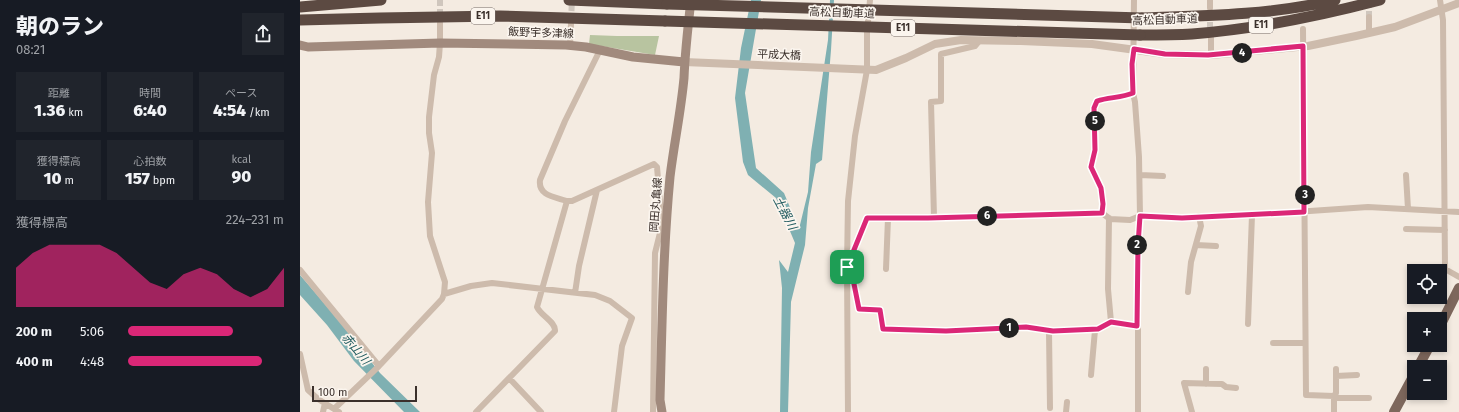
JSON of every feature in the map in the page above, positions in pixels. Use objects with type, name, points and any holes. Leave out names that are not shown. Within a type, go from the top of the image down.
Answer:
[{"type":"highway","points":[[300,7],[381,0]]},
{"type":"highway","name":"高松自動車道","points":[[569,0],[1142,18],[1269,11],[1335,0]]},
{"type":"highway","name":"高松自動車道","points":[[300,20],[500,16],[1140,35],[1193,34],[1242,28],[1328,14],[1380,0]]},
{"type":"main road","name":"岡田丸亀線","points":[[662,412],[660,400],[664,226],[684,79],[684,62],[691,0]]},
{"type":"main road","name":"飯野宇多津線","points":[[300,45],[308,47],[440,43],[570,46],[600,50],[633,57],[684,62]]},
{"type":"main road","points":[[1447,312],[1459,288]]},
{"type":"main road","points":[[1394,412],[1407,388]]},
{"type":"street","points":[[848,412],[848,201],[864,70],[870,0]]},
{"type":"street","points":[[1134,0],[1134,49],[1132,64],[1140,175],[1137,326],[1138,412]]},
{"type":"street","points":[[1210,0],[1210,8]]},
{"type":"street","points":[[1440,0],[1443,20],[1445,269],[1459,277]]},
{"type":"street","name":"平成大橋","points":[[684,62],[876,70],[935,44],[961,40],[1092,44],[1165,54],[1211,55],[1303,46],[1369,33],[1395,27],[1459,3]]},
{"type":"street","points":[[1369,17],[1369,33]]},
{"type":"street","points":[[300,354],[308,390],[337,411],[366,378],[442,299],[445,282],[430,236],[428,202],[432,153],[429,133],[429,117],[434,76],[439,57],[440,24]]},
{"type":"street","points":[[570,46],[571,24]]},
{"type":"street","points":[[1303,29],[1306,395],[1369,398]]},
{"type":"street","points":[[1211,37],[1211,55]]},
{"type":"street","points":[[934,217],[931,102],[941,101],[942,54],[975,46],[980,40]]},
{"type":"street","points":[[600,50],[565,121],[540,180],[540,185],[541,190],[546,194],[567,201],[572,201],[654,164],[657,167],[664,226],[655,253],[653,412]]},
{"type":"street","points":[[1102,213],[1103,204],[1101,188],[1091,167],[1095,150],[1094,108],[1097,101],[1122,97],[1133,93]]},
{"type":"street","points":[[1140,175],[1163,176]]},
{"type":"street","points":[[1406,175],[1408,209]]},
{"type":"street","points":[[575,293],[579,266],[597,190]]},
{"type":"street","points":[[476,412],[555,331],[554,325],[539,312],[537,307],[567,201]]},
{"type":"street","points":[[847,267],[867,218],[1102,213],[1109,218],[1130,220],[1140,216],[1182,218],[1304,212],[1368,207],[1459,212]]},
{"type":"street","points":[[1248,324],[1252,215]]},
{"type":"street","points":[[1188,292],[1191,262],[1201,226],[1199,216]]},
{"type":"street","points":[[886,269],[888,218]]},
{"type":"street","points":[[1109,218],[1108,289],[1111,322]]},
{"type":"street","points":[[1406,229],[1445,230]]},
{"type":"street","points":[[1196,245],[1216,246]]},
{"type":"street","points":[[847,267],[852,274],[859,309],[880,310],[883,329],[946,331],[1026,327],[1049,331],[1095,330],[1111,322],[1137,326]]},
{"type":"street","points":[[300,270],[379,366]]},
{"type":"street","points":[[444,294],[471,286],[492,283],[595,295],[610,301],[632,318],[622,346],[614,412]]},
{"type":"street","points":[[1091,376],[1095,330]]},
{"type":"street","points":[[1049,331],[1050,408]]},
{"type":"street","points":[[1273,343],[1305,344]]},
{"type":"street","points":[[1206,369],[1206,384]]},
{"type":"street","points":[[1334,412],[1336,373],[1357,376]]},
{"type":"street","points":[[509,378],[541,412]]},
{"type":"street","points":[[1192,412],[1184,383],[1222,384],[1226,387],[1236,388]]},
{"type":"street","points":[[1066,412],[1067,402]]},
{"type":"street","points":[[323,412],[325,403]]},
{"type":"green space","points":[[590,35],[659,36],[655,55],[589,44]]},
{"type":"water","name":"土器川","points":[[751,0],[761,0],[745,93],[756,168],[784,193],[799,229],[808,192],[811,152],[828,40],[830,0],[834,0],[822,160],[816,164],[808,208],[805,245],[791,302],[788,412],[780,412],[782,288],[779,260],[788,272],[795,243],[776,198],[748,175],[743,162],[735,98],[741,48]]},
{"type":"water","name":"赤山川","points":[[300,275],[337,318],[380,373],[420,412],[404,412],[354,361],[327,325],[300,295]]},
{"type":"tunnel","points":[[440,0],[440,20]]},
{"type":"tunnel","points":[[571,20],[572,0]]},
{"type":"tunnel","points":[[1369,2],[1369,17]]},
{"type":"tunnel","points":[[1210,13],[1210,34]]},
{"type":"route","points":[[1303,46],[1304,212],[1182,218],[1140,216],[1138,245],[1137,326],[1111,322],[1098,329],[1088,330],[1053,331],[1026,327],[946,331],[883,329],[880,310],[859,309],[852,274],[847,267],[867,218],[928,218],[1102,213],[1103,204],[1101,188],[1091,167],[1095,150],[1094,108],[1097,101],[1122,97],[1133,93],[1132,64],[1134,49],[1165,54],[1208,55],[1257,52],[1303,46]]}]
